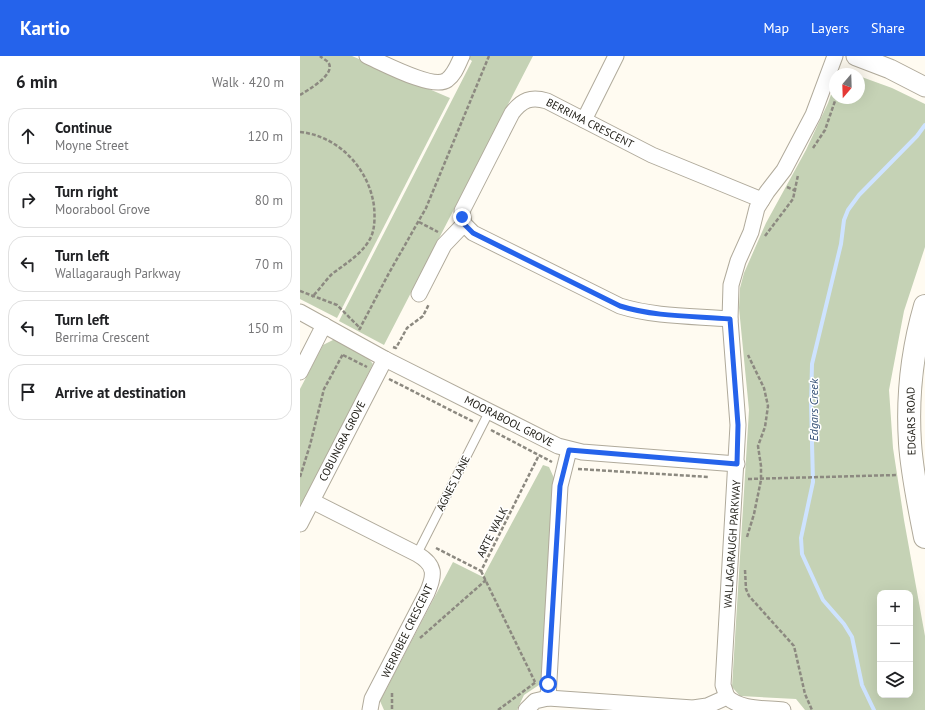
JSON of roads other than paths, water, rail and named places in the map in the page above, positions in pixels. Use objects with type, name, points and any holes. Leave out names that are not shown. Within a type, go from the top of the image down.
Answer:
[{"type":"main road","name":"EDGARS ROAD","points":[[925,306],[915,350],[909,415],[913,474],[925,537]]},
{"type":"street","points":[[367,56],[422,79],[436,83],[447,80],[451,76],[462,56]]},
{"type":"street","points":[[584,120],[616,56]]},
{"type":"street","name":"WALLAGARAUGH PARKWAY","points":[[727,697],[723,685],[737,464],[738,425],[729,299],[733,274],[751,232],[758,208],[762,200],[784,170],[813,115],[835,56]]},
{"type":"street","points":[[870,58],[925,78]]},
{"type":"street","points":[[870,58],[925,87]]},
{"type":"street","name":"BERRIMA CRESCENT","points":[[464,224],[462,211],[507,120],[521,102],[532,98],[542,99],[666,161],[762,200]]},
{"type":"street","points":[[420,294],[444,245],[464,224],[473,233],[491,243],[620,306],[634,310],[656,313],[730,319]]},
{"type":"street","name":"MOORABOOL GROVE","points":[[300,312],[324,325],[357,334],[385,359],[543,440],[569,450],[737,464]]},
{"type":"street","points":[[300,372],[324,325]]},
{"type":"street","name":"COBUNGRA GROVE","points":[[300,524],[385,359]]},
{"type":"street","points":[[548,698],[560,486],[569,450]]},
{"type":"street","name":"WERRIBEE CRESCENT","points":[[312,501],[417,554],[424,558],[432,568],[431,583],[372,699],[370,710]]},
{"type":"street","points":[[526,710],[535,701],[548,698],[645,707],[703,708],[727,697],[734,704],[743,707],[783,710]]},
{"type":"lane","name":"AGNES LANE","points":[[417,554],[489,412]]},
{"type":"waterway","name":"Edgars Creek","points":[[874,710],[862,685],[852,637],[844,624],[823,600],[802,554],[801,538],[813,482],[811,404],[812,364],[841,244],[844,220],[848,210],[859,195],[917,136],[925,125]]}]
